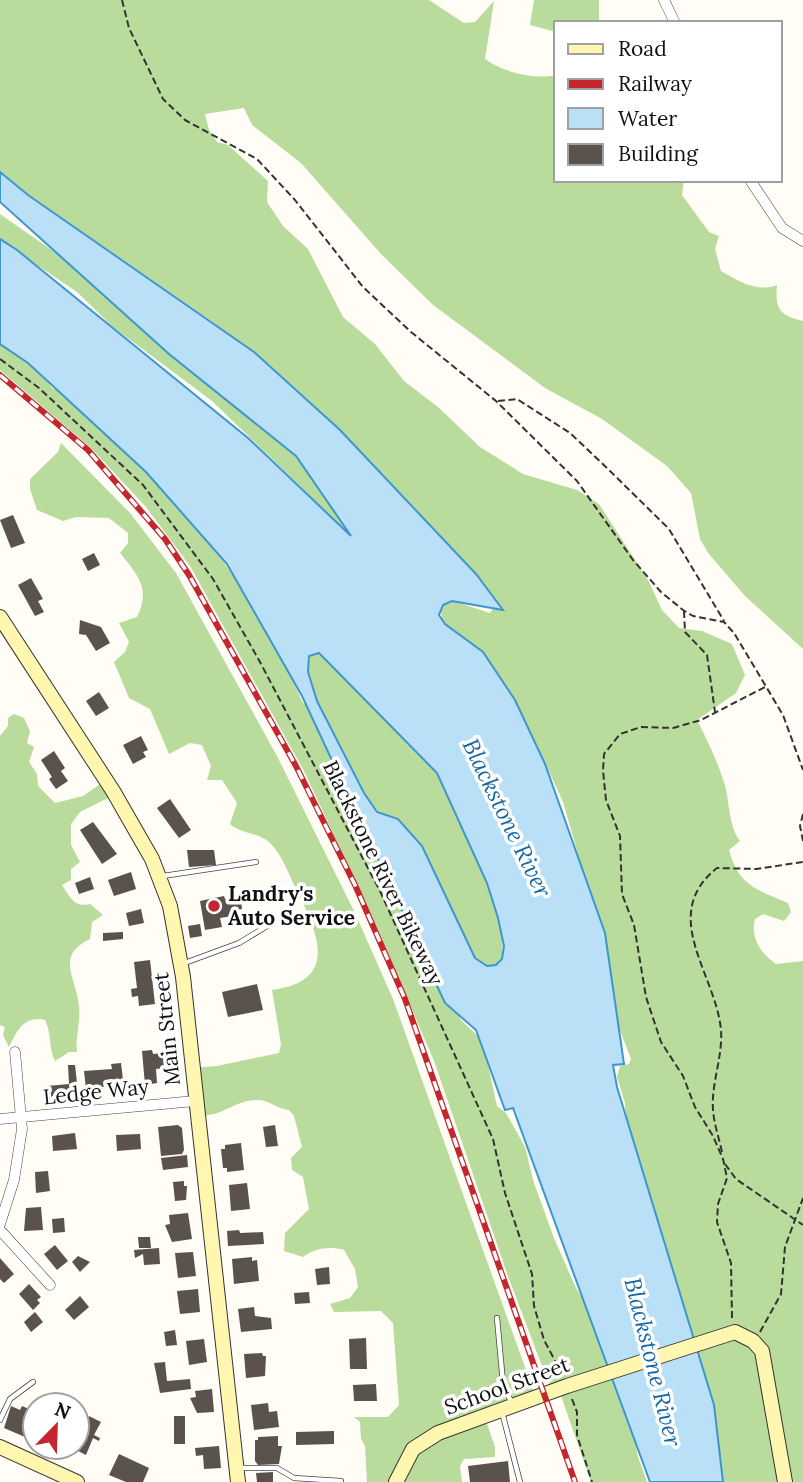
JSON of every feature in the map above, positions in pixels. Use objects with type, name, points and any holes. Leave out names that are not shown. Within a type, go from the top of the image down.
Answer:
[{"type":"street","points":[[664,0],[674,21]]},
{"type":"street","points":[[751,182],[782,228],[803,241]]},
{"type":"street","name":"Main Street","points":[[0,617],[113,791],[160,876],[170,906],[181,964],[237,1475]]},
{"type":"street","points":[[0,1224],[14,1180],[23,1119],[15,1052]]},
{"type":"street","name":"Ledge Way","points":[[0,1119],[23,1119],[195,1101]]},
{"type":"street","points":[[0,1230],[50,1285]]},
{"type":"street","points":[[734,1332],[754,1341],[762,1351],[785,1482]]},
{"type":"street","name":"School Street","points":[[396,1482],[413,1449],[442,1432],[567,1386],[734,1332]]},
{"type":"street","points":[[0,1447],[77,1482]]},
{"type":"lane","points":[[160,876],[256,863]]},
{"type":"lane","points":[[181,964],[239,943],[272,923]]},
{"type":"lane","points":[[496,1318],[503,1383],[502,1412],[520,1482]]},
{"type":"lane","points":[[0,1420],[10,1399],[33,1382]]},
{"type":"lane","points":[[237,1475],[277,1468],[294,1478],[341,1481]]},
{"type":"path","points":[[122,0],[129,28],[163,99],[184,120],[257,159],[295,200],[363,287],[411,332],[496,401],[577,481],[633,560],[661,592],[683,610],[724,622]]},
{"type":"path","name":"Blackstone River Bikeway","points":[[0,359],[39,388],[143,485],[213,579],[260,662],[380,891],[493,1139],[505,1194],[531,1275],[534,1306],[544,1340],[577,1412],[579,1443],[592,1482]]},
{"type":"path","points":[[496,401],[517,399],[570,433],[669,529],[783,715],[803,770]]},
{"type":"path","points":[[683,610],[685,632],[707,655],[715,713]]},
{"type":"path","points":[[766,687],[715,713],[673,728],[641,727],[620,734],[604,754],[603,771],[606,800],[620,836],[622,894],[634,925],[646,997],[661,1042],[683,1076],[695,1107],[736,1179],[772,1201],[794,1221],[803,1225]]},
{"type":"path","points":[[803,814],[800,826],[803,841]]},
{"type":"path","points":[[734,1332],[730,1306],[731,1263],[717,1222],[718,1204],[727,1178],[713,1109],[721,1030],[691,932],[691,901],[702,880],[716,867],[756,869],[803,862]]},
{"type":"path","points":[[754,1341],[776,1308],[781,1294],[785,1247],[803,1198]]},
{"type":"green space","points":[[0,0],[429,0],[464,23],[475,22],[494,1],[485,59],[500,68],[519,74],[554,75],[554,182],[684,182],[682,195],[709,232],[719,236],[715,249],[721,271],[755,287],[777,285],[780,310],[803,321],[803,649],[745,596],[709,554],[700,539],[691,493],[667,466],[602,419],[545,388],[433,305],[381,254],[301,163],[252,125],[244,108],[205,114],[209,130],[217,142],[228,145],[268,181],[267,202],[283,226],[308,249],[343,317],[375,344],[404,381],[438,407],[480,447],[523,474],[577,490],[599,504],[648,580],[662,610],[679,628],[702,631],[732,644],[745,675],[736,693],[697,720],[721,774],[733,828],[740,841],[729,850],[733,862],[750,885],[788,903],[791,912],[784,921],[763,914],[755,919],[755,939],[776,964],[803,961],[803,1482],[720,1482],[717,1429],[704,1377],[627,1138],[625,1103],[617,1077],[620,1066],[629,1064],[631,1059],[605,991],[587,885],[563,802],[529,728],[504,692],[443,624],[440,605],[450,600],[490,613],[494,607],[214,323],[22,190],[9,183],[0,184]]},
{"type":"green space","points":[[534,0],[599,0],[599,21],[554,21],[554,31],[530,25]]},
{"type":"green space","points":[[0,214],[89,276],[290,445],[348,527],[347,532],[332,524],[302,488],[212,401],[113,327],[77,292],[0,240]]},
{"type":"green space","points":[[0,338],[30,359],[52,388],[66,395],[185,508],[264,619],[303,703],[312,707],[299,637],[319,645],[436,767],[482,864],[502,932],[503,968],[494,974],[475,958],[337,759],[335,769],[343,795],[461,1020],[480,1038],[484,1047],[497,1106],[506,1113],[525,1147],[534,1183],[554,1238],[576,1288],[589,1308],[631,1421],[638,1457],[647,1482],[591,1482],[561,1396],[548,1382],[509,1279],[434,1061],[380,934],[304,771],[190,566],[146,507],[92,449],[0,370]]},
{"type":"green space","points":[[61,443],[130,513],[176,573],[277,756],[355,913],[393,999],[536,1398],[486,1421],[495,1447],[495,1457],[464,1459],[460,1466],[462,1482],[367,1482],[365,1446],[361,1439],[360,1422],[354,1417],[388,1417],[399,1405],[393,1323],[381,1311],[334,1312],[330,1304],[350,1298],[358,1287],[355,1269],[344,1250],[322,1249],[303,1257],[284,1251],[285,1233],[309,1209],[303,1177],[292,1170],[291,1158],[302,1147],[294,1116],[289,1110],[265,1101],[252,1100],[215,1114],[197,1117],[190,1068],[217,1066],[279,1053],[281,1044],[272,990],[293,985],[308,977],[315,966],[318,953],[316,938],[278,852],[260,836],[239,830],[230,824],[237,803],[222,780],[207,780],[211,766],[202,745],[190,743],[169,754],[150,709],[129,698],[114,662],[125,652],[129,642],[119,623],[137,617],[143,598],[143,590],[137,576],[120,553],[128,543],[128,533],[109,518],[76,517],[63,521],[37,510],[30,489],[30,479],[58,452]]},
{"type":"green space","points":[[14,714],[24,718],[30,731],[27,743],[34,747],[29,762],[37,774],[38,786],[55,803],[83,796],[103,782],[112,796],[80,812],[71,824],[71,845],[80,862],[71,869],[71,880],[62,885],[76,903],[90,904],[103,915],[92,922],[90,939],[79,946],[70,960],[79,1007],[77,1052],[69,1052],[55,1061],[45,1020],[26,1022],[18,1030],[9,1047],[3,1035],[5,1027],[0,1025],[0,736],[8,726],[8,718]]},
{"type":"water","name":"Blackstone River","points":[[0,172],[28,195],[254,352],[340,430],[476,574],[503,610],[452,601],[443,605],[439,615],[445,624],[483,652],[515,700],[545,764],[605,933],[624,1064],[613,1065],[617,1087],[714,1405],[723,1482],[650,1482],[513,1108],[505,1110],[476,1030],[445,1003],[302,696],[227,564],[146,472],[28,363],[0,344],[0,239],[248,438],[351,536],[296,456],[169,354],[0,202]],"holes":[[[319,653],[437,773],[487,883],[498,918],[504,946],[502,959],[496,965],[487,966],[475,958],[422,846],[398,819],[377,812],[364,793],[317,701],[308,672],[309,656]]]},
{"type":"building","points":[[13,515],[25,543],[11,548],[0,520]]},
{"type":"building","points":[[94,553],[100,565],[88,571],[82,559]]},
{"type":"building","points":[[31,578],[43,599],[38,601],[44,612],[35,616],[18,585]]},
{"type":"building","points":[[80,620],[101,627],[110,643],[96,651],[86,635],[79,634]]},
{"type":"building","points":[[99,692],[109,708],[96,716],[86,701]]},
{"type":"building","points":[[141,736],[148,750],[143,752],[146,757],[133,764],[123,745]]},
{"type":"building","points":[[54,751],[65,768],[61,771],[68,781],[56,789],[41,760]]},
{"type":"building","points":[[170,799],[191,830],[179,838],[157,808]]},
{"type":"building","points":[[93,822],[117,854],[102,864],[80,830]]},
{"type":"building","points":[[187,850],[214,850],[216,865],[189,867]]},
{"type":"building","points":[[131,872],[136,889],[114,896],[108,880]]},
{"type":"building","points":[[90,877],[94,889],[79,894],[75,883]]},
{"type":"building","points":[[224,896],[225,899],[235,897],[236,901],[241,900],[242,909],[238,910],[239,915],[220,918],[222,927],[205,930],[200,901]]},
{"type":"building","points":[[141,909],[144,923],[129,926],[126,913]]},
{"type":"building","points":[[200,924],[202,936],[190,938],[188,926]]},
{"type":"building","points":[[123,932],[123,939],[103,941],[103,933]]},
{"type":"building","points":[[150,960],[155,1004],[139,1006],[138,996],[132,997],[131,989],[137,988],[134,962]]},
{"type":"building","points":[[257,984],[263,1010],[228,1017],[222,992]]},
{"type":"building","points":[[152,1050],[153,1054],[163,1053],[165,1068],[156,1069],[157,1083],[145,1085],[142,1051]]},
{"type":"building","points":[[121,1063],[123,1080],[109,1081],[110,1086],[86,1089],[84,1071],[112,1069],[111,1064]]},
{"type":"building","points":[[68,1065],[75,1065],[77,1083],[69,1084]]},
{"type":"building","points":[[69,1084],[72,1097],[49,1101],[47,1086]]},
{"type":"building","points":[[178,1125],[182,1128],[182,1154],[161,1156],[158,1127]]},
{"type":"building","points":[[275,1125],[278,1146],[266,1147],[263,1127]]},
{"type":"building","points":[[75,1133],[77,1149],[53,1151],[52,1136]]},
{"type":"building","points":[[140,1134],[141,1149],[117,1151],[116,1135]]},
{"type":"building","points":[[241,1143],[244,1170],[227,1172],[227,1168],[223,1168],[221,1149],[225,1149],[225,1145]]},
{"type":"building","points":[[187,1155],[188,1167],[163,1170],[161,1158]]},
{"type":"building","points":[[48,1171],[50,1191],[36,1193],[35,1172]]},
{"type":"building","points":[[184,1181],[184,1186],[187,1186],[186,1200],[175,1201],[173,1182]]},
{"type":"building","points":[[247,1183],[250,1209],[231,1211],[229,1185]]},
{"type":"building","points":[[41,1207],[43,1230],[24,1231],[26,1208]]},
{"type":"building","points":[[188,1213],[192,1239],[172,1242],[165,1225],[170,1224],[169,1215]]},
{"type":"building","points":[[64,1218],[65,1232],[53,1233],[52,1219]]},
{"type":"building","points":[[239,1230],[240,1233],[263,1232],[264,1244],[228,1246],[227,1231]]},
{"type":"building","points":[[138,1237],[150,1237],[151,1248],[139,1248]]},
{"type":"building","points":[[55,1245],[68,1261],[57,1270],[44,1254]]},
{"type":"building","points":[[159,1248],[160,1264],[144,1265],[143,1254],[135,1258],[134,1250]]},
{"type":"building","points":[[193,1252],[196,1276],[178,1278],[175,1253]]},
{"type":"building","points":[[78,1256],[90,1262],[80,1272],[72,1262]]},
{"type":"building","points":[[252,1257],[252,1261],[257,1260],[259,1281],[234,1284],[232,1259]]},
{"type":"building","points":[[0,1258],[14,1274],[4,1283],[0,1279]]},
{"type":"building","points":[[329,1267],[330,1284],[317,1285],[315,1269]]},
{"type":"building","points":[[29,1284],[41,1297],[37,1300],[40,1303],[33,1310],[19,1294]]},
{"type":"building","points":[[198,1289],[200,1312],[180,1314],[177,1291]]},
{"type":"building","points":[[309,1292],[310,1303],[295,1304],[294,1293]]},
{"type":"building","points":[[80,1296],[89,1307],[74,1320],[65,1310]]},
{"type":"building","points":[[254,1307],[255,1316],[271,1318],[272,1329],[241,1332],[238,1309]]},
{"type":"building","points":[[35,1312],[43,1322],[31,1332],[24,1322]]},
{"type":"building","points":[[175,1330],[177,1345],[166,1346],[164,1332]]},
{"type":"building","points":[[366,1338],[367,1369],[350,1369],[349,1339]]},
{"type":"building","points":[[204,1339],[207,1362],[189,1365],[186,1341]]},
{"type":"building","points":[[262,1353],[266,1356],[265,1376],[246,1378],[244,1354]]},
{"type":"building","points":[[165,1362],[167,1381],[190,1379],[191,1389],[160,1393],[154,1363]]},
{"type":"building","points":[[376,1384],[377,1401],[354,1401],[353,1385]]},
{"type":"building","points":[[212,1389],[214,1412],[197,1413],[190,1398],[196,1397],[195,1391]]},
{"type":"building","points":[[268,1403],[269,1412],[277,1411],[279,1427],[254,1430],[251,1405]]},
{"type":"building","points":[[11,1406],[20,1410],[21,1408],[21,1435],[4,1428]]},
{"type":"building","points":[[174,1416],[185,1416],[185,1444],[174,1444]]},
{"type":"building","points":[[91,1417],[101,1422],[94,1435],[100,1438],[99,1441],[93,1438],[91,1443]]},
{"type":"building","points":[[334,1431],[334,1444],[296,1445],[296,1432]]},
{"type":"building","points":[[278,1436],[278,1446],[282,1446],[279,1464],[258,1465],[255,1461],[255,1440],[258,1440],[258,1437]]},
{"type":"building","points":[[219,1446],[221,1468],[204,1469],[203,1455],[196,1456],[195,1448]]},
{"type":"building","points":[[119,1454],[149,1468],[143,1482],[126,1482],[109,1475]]},
{"type":"building","points":[[508,1461],[510,1482],[470,1482],[468,1466]]},
{"type":"building","points":[[273,1472],[273,1482],[257,1482],[256,1473]]},
{"type":"railway","points":[[0,375],[88,450],[165,539],[189,575],[296,766],[355,885],[405,999],[575,1482]]},
{"type":"place","name":"Landry's Auto Service","points":[[214,906]]}]
